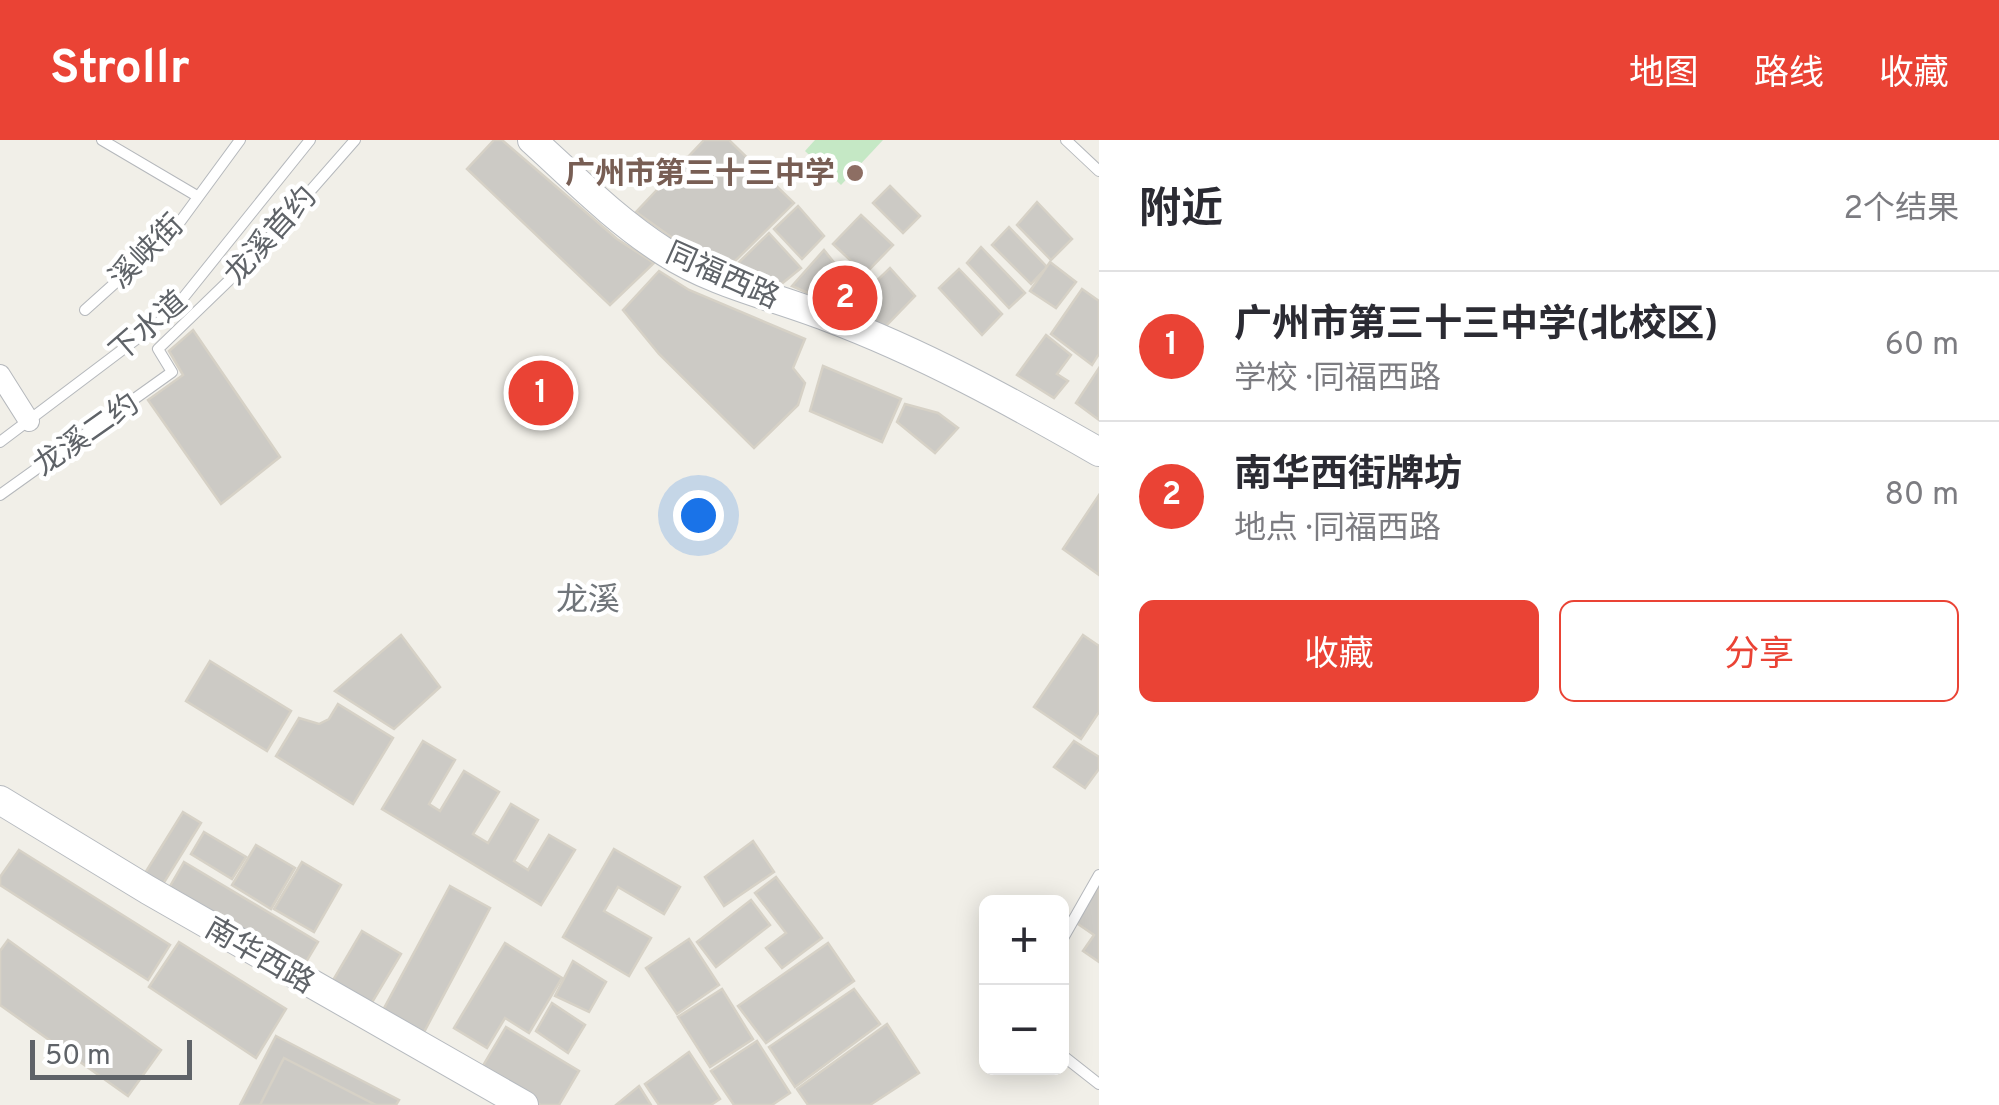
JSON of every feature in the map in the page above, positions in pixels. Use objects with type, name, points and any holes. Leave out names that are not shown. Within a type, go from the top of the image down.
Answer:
[{"type":"main road","name":"同福西路","points":[[532,140],[595,201],[668,254],[731,284],[827,316],[968,376],[1099,452]]},
{"type":"main road","name":"南华西路","points":[[0,800],[148,890],[524,1105]]},
{"type":"street","points":[[0,374],[28,421]]},
{"type":"lane","points":[[102,140],[198,196]]},
{"type":"lane","name":"溪峡街","points":[[85,310],[174,230],[240,140]]},
{"type":"lane","name":"下水道","points":[[0,442],[171,313],[310,140]]},
{"type":"lane","name":"龙溪首约","points":[[172,372],[158,350],[247,263],[356,140]]},
{"type":"lane","points":[[1066,140],[1099,171]]},
{"type":"lane","name":"龙溪二约","points":[[0,495],[172,372]]},
{"type":"lane","points":[[1069,928],[1099,875]]},
{"type":"lane","points":[[1069,1060],[1099,1084]]},
{"type":"green space","points":[[815,140],[883,140],[841,185],[805,151]]},
{"type":"building","points":[[494,140],[502,140],[617,239],[654,263],[610,305],[467,169]]},
{"type":"building","points":[[704,140],[729,140],[794,203],[730,266],[678,242],[636,212]]},
{"type":"building","points":[[890,186],[920,216],[903,233],[873,203]]},
{"type":"building","points":[[1037,202],[1072,239],[1051,260],[1017,225]]},
{"type":"building","points":[[798,206],[824,236],[802,259],[774,229]]},
{"type":"building","points":[[861,215],[893,245],[865,274],[833,244]]},
{"type":"building","points":[[1009,227],[1047,267],[1031,284],[992,245]]},
{"type":"building","points":[[769,233],[801,268],[774,290],[732,269]]},
{"type":"building","points":[[981,247],[1025,293],[1009,308],[967,263]]},
{"type":"building","points":[[824,250],[852,285],[835,305],[792,286]]},
{"type":"building","points":[[1050,262],[1076,282],[1056,308],[1030,291]]},
{"type":"building","points":[[890,268],[915,296],[883,329],[844,312]]},
{"type":"building","points":[[959,269],[1002,314],[982,335],[939,288]]},
{"type":"building","points":[[659,271],[689,290],[805,339],[793,368],[805,383],[798,405],[754,448],[659,354],[623,310]]},
{"type":"building","points":[[1082,289],[1099,301],[1099,354],[1092,365],[1051,334]]},
{"type":"building","points":[[193,330],[280,457],[221,504],[148,400],[183,375],[169,351]]},
{"type":"building","points":[[1046,335],[1071,355],[1057,374],[1068,381],[1054,398],[1017,375]]},
{"type":"building","points":[[823,366],[901,399],[882,442],[810,411]]},
{"type":"building","points":[[1099,368],[1099,420],[1076,403]]},
{"type":"building","points":[[905,404],[938,413],[958,428],[935,453],[897,422]]},
{"type":"building","points":[[1099,495],[1099,575],[1063,549]]},
{"type":"building","points":[[401,635],[440,687],[394,729],[335,691]]},
{"type":"building","points":[[1083,635],[1099,646],[1099,712],[1081,739],[1034,707]]},
{"type":"building","points":[[210,661],[291,711],[267,751],[186,701]]},
{"type":"building","points":[[338,704],[393,738],[353,804],[276,756],[299,718],[319,724],[329,719]]},
{"type":"building","points":[[423,741],[455,760],[429,804],[440,811],[464,771],[499,792],[473,834],[488,843],[511,804],[538,820],[514,861],[528,870],[549,835],[575,850],[541,905],[382,809]]},
{"type":"building","points":[[1074,741],[1099,757],[1099,769],[1085,788],[1054,767]]},
{"type":"building","points":[[183,812],[201,823],[163,884],[145,873]]},
{"type":"building","points":[[204,832],[246,857],[232,879],[191,854]]},
{"type":"building","points":[[753,841],[774,872],[724,906],[705,877]]},
{"type":"building","points":[[256,845],[295,868],[271,909],[232,885]]},
{"type":"building","points":[[614,849],[680,887],[664,914],[618,887],[604,911],[651,938],[629,976],[563,937]]},
{"type":"building","points":[[19,850],[170,945],[148,980],[0,885],[0,877]]},
{"type":"building","points":[[184,862],[318,942],[303,967],[169,888]]},
{"type":"building","points":[[302,862],[341,885],[314,932],[274,909]]},
{"type":"building","points":[[776,877],[822,938],[782,968],[766,948],[786,933],[755,893]]},
{"type":"building","points":[[450,886],[490,908],[423,1034],[382,1012]]},
{"type":"building","points":[[1099,886],[1099,962],[1083,951],[1094,935],[1075,922]]},
{"type":"building","points":[[751,900],[770,925],[716,967],[697,942]]},
{"type":"building","points":[[362,931],[401,954],[371,1004],[332,982]]},
{"type":"building","points":[[689,939],[719,985],[677,1014],[646,968]]},
{"type":"building","points":[[8,940],[161,1050],[128,1096],[0,1005],[0,951]]},
{"type":"building","points":[[179,942],[286,1009],[256,1058],[149,987]]},
{"type":"building","points":[[505,943],[562,978],[529,1033],[505,1018],[487,1048],[454,1028]]},
{"type":"building","points":[[828,943],[854,981],[766,1043],[738,1006]]},
{"type":"building","points":[[573,961],[606,982],[589,1012],[555,996]]},
{"type":"building","points":[[722,989],[753,1039],[710,1067],[678,1017]]},
{"type":"building","points":[[854,989],[880,1024],[795,1087],[769,1047]]},
{"type":"building","points":[[552,1003],[585,1025],[568,1053],[536,1031]]},
{"type":"building","points":[[887,1024],[919,1073],[870,1105],[808,1105],[797,1089]]},
{"type":"building","points":[[506,1027],[579,1071],[559,1105],[541,1105],[481,1069]]},
{"type":"building","points":[[276,1036],[399,1100],[396,1105],[240,1105]]},
{"type":"building","points":[[757,1041],[790,1093],[772,1105],[734,1105],[711,1071]]},
{"type":"building","points":[[689,1052],[720,1099],[711,1105],[659,1105],[645,1084]]},
{"type":"building","points":[[284,1058],[376,1105],[260,1105]]},
{"type":"building","points":[[639,1086],[651,1105],[616,1105]]},
{"type":"place","name":"广州市第三十三中学","points":[[855,173]]},
{"type":"place","name":"南华西街牌坊","points":[[845,298]]},
{"type":"place","name":"广州市第三十三中学(北校区)","points":[[541,393]]},
{"type":"district","name":"龙溪","points":[[588,599]]}]
